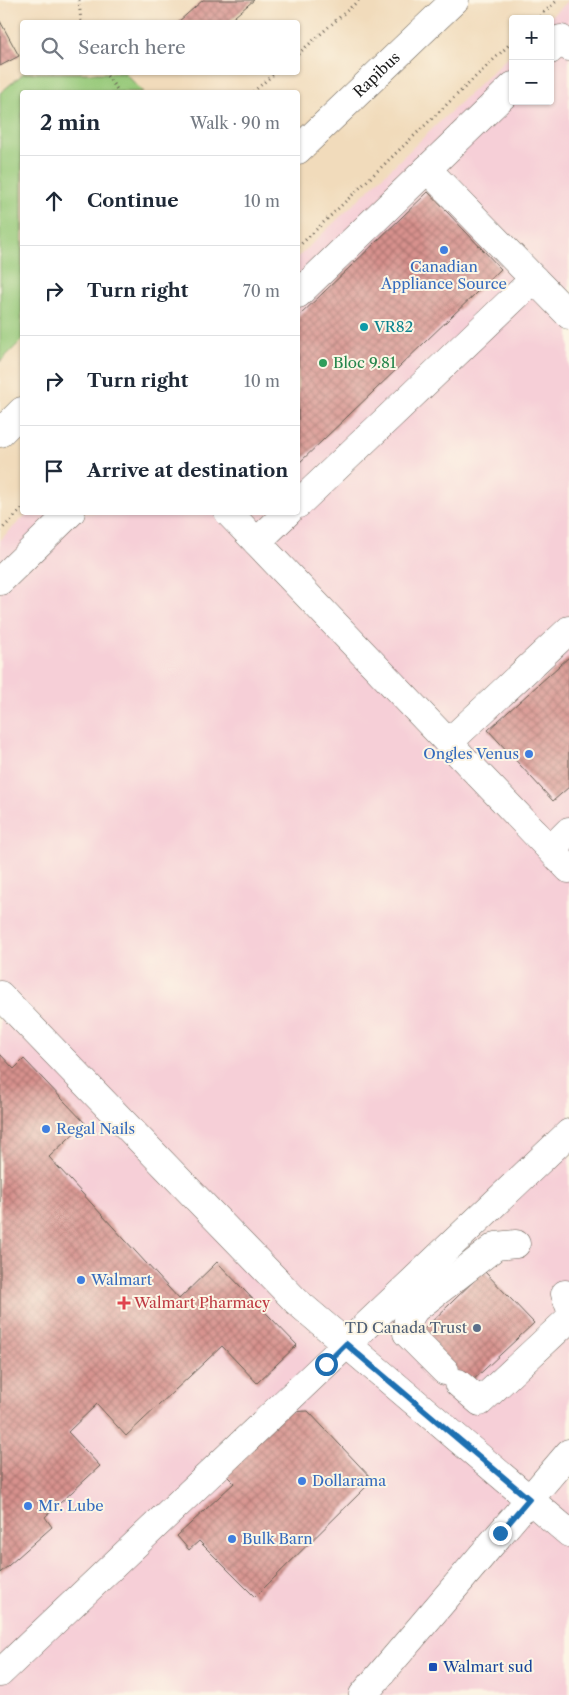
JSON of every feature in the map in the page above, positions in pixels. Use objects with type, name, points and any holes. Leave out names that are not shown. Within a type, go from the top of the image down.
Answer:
[{"type":"street","name":"Rapibus","points":[[300,148],[455,0]]},
{"type":"street","points":[[300,292],[509,90]]},
{"type":"street","points":[[427,169],[569,315]]},
{"type":"street","points":[[300,502],[534,279]]},
{"type":"street","points":[[0,433],[20,413]]},
{"type":"street","points":[[0,581],[68,515]]},
{"type":"street","points":[[231,515],[448,743],[563,850]]},
{"type":"street","points":[[257,542],[285,515]]},
{"type":"street","points":[[448,743],[569,630]]},
{"type":"street","points":[[0,995],[296,1302],[569,1533]]},
{"type":"street","points":[[0,1673],[569,1133]]},
{"type":"street","points":[[516,1244],[496,1246],[414,1309],[408,1320],[407,1334],[480,1402],[568,1306]]},
{"type":"street","points":[[363,1695],[569,1453]]},
{"type":"path","points":[[79,0],[81,20]]},
{"type":"path","points":[[300,52],[359,0]]},
{"type":"path","points":[[541,15],[558,0]]},
{"type":"path","points":[[300,245],[509,45]]},
{"type":"path","points":[[106,75],[118,90]]},
{"type":"path","points":[[255,90],[273,75]]},
{"type":"path","points":[[0,531],[20,511]]},
{"type":"shaded area","points":[[569,0],[569,1695],[0,1695],[0,540],[26,515],[300,515],[300,255],[509,56],[509,105],[554,105],[554,15],[552,15]]},
{"type":"green space","points":[[22,75],[127,75],[141,90],[20,90],[20,342],[0,362],[0,93]]},
{"type":"building","points":[[203,0],[254,0],[230,20],[180,20]]},
{"type":"building","points":[[0,21],[19,56],[0,66]]},
{"type":"building","points":[[428,192],[501,269],[300,462],[300,315]]},
{"type":"building","points":[[569,657],[569,787],[553,801],[488,730]]},
{"type":"building","name":"Walmart","points":[[0,1054],[14,1069],[24,1059],[85,1123],[49,1157],[179,1299],[217,1262],[297,1345],[257,1383],[222,1346],[126,1436],[97,1404],[68,1432],[100,1466],[45,1517],[52,1527],[0,1573]]},
{"type":"building","name":"TD Canada Trust","points":[[484,1271],[534,1323],[469,1384],[421,1332]]},
{"type":"building","name":"Dollarama","points":[[308,1411],[373,1480],[255,1597],[199,1541],[189,1550],[177,1536],[234,1483],[223,1472],[286,1412]]},
{"type":"place","name":"Canadian Appliance Source","points":[[444,250]]},
{"type":"place","name":"VR82","points":[[364,327]]},
{"type":"place","name":"Bloc 9.81","points":[[323,363]]},
{"type":"place","name":"Ongles Venus","points":[[529,754]]},
{"type":"place","name":"Regal Nails","points":[[46,1129]]},
{"type":"place","name":"Walmart","points":[[81,1280]]},
{"type":"place","name":"Walmart Pharmacy","points":[[124,1303]]},
{"type":"place","name":"TD Canada Trust","points":[[477,1328]]},
{"type":"place","name":"Dollarama","points":[[302,1481]]},
{"type":"place","name":"Mr. Lube","points":[[28,1506]]},
{"type":"place","name":"Bulk Barn","points":[[232,1539]]},
{"type":"place","name":"Walmart sud","points":[[433,1667]]},
{"type":"route","points":[[326,1364],[346,1344],[497,1474],[529,1499],[500,1533]]}]
